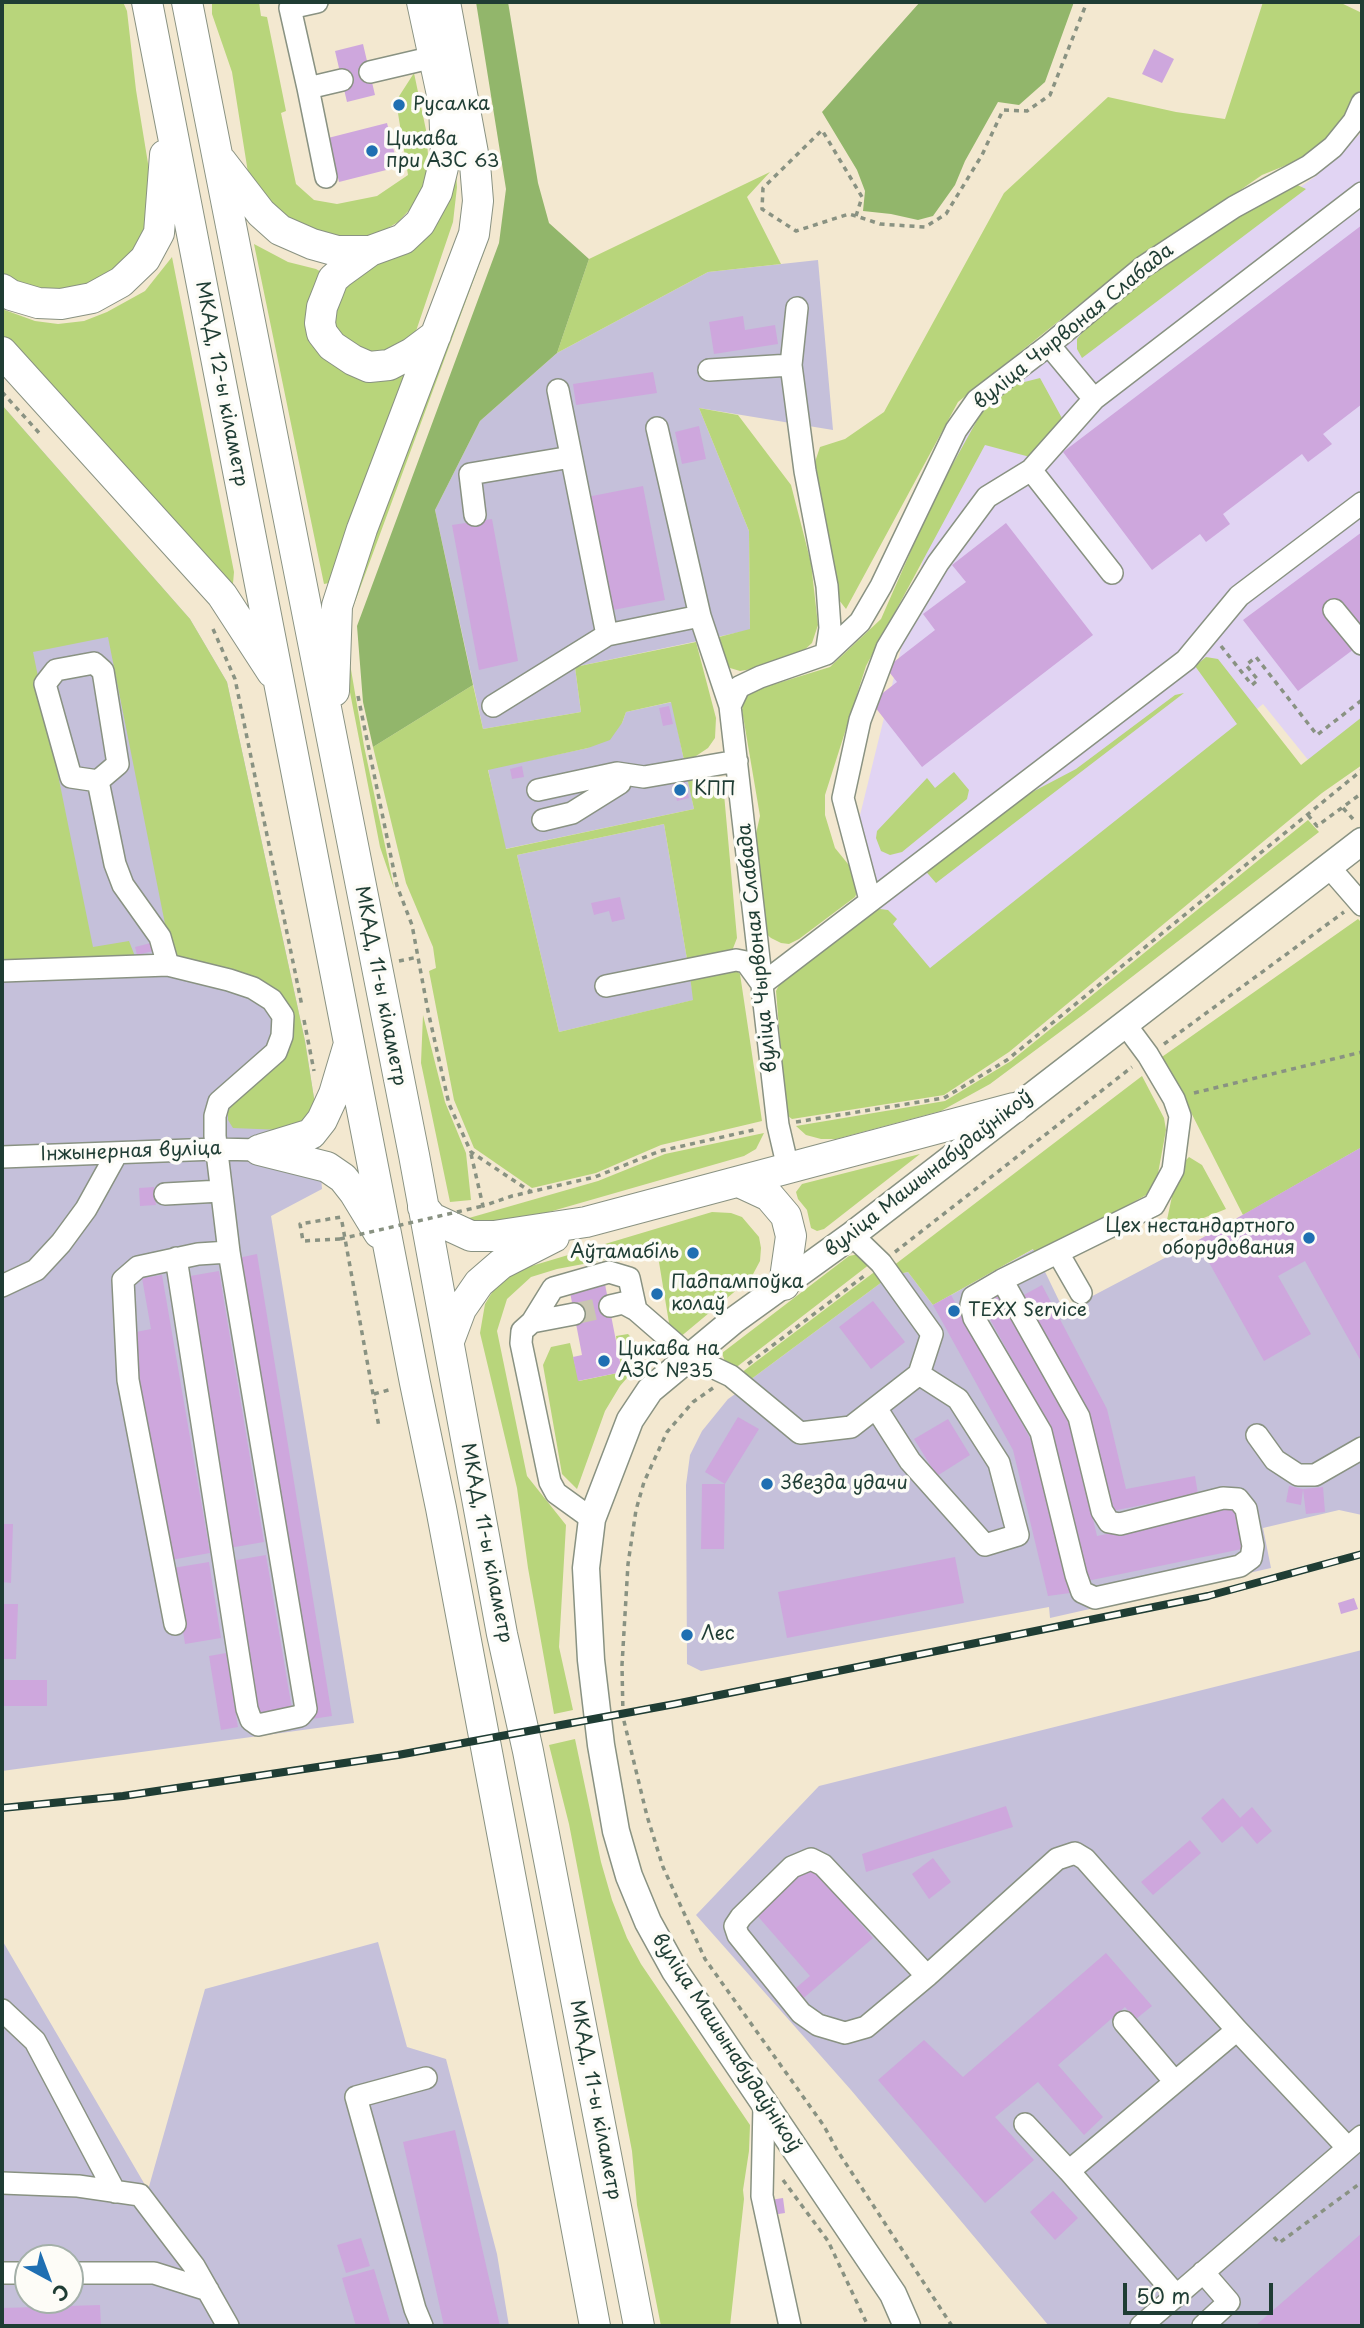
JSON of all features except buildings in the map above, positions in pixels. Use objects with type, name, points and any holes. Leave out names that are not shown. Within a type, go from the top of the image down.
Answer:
[{"type":"highway","name":"МКАД, 12-ы кіламетр","points":[[146,2],[295,766]]},
{"type":"highway","name":"МКАД, 12-ы кіламетр","points":[[187,2],[333,750]]},
{"type":"highway","points":[[422,2],[444,104],[446,155],[437,192],[420,223],[403,239],[370,251],[333,279],[322,307],[320,323],[322,332],[332,346],[369,367],[389,365],[412,353],[436,335]]},
{"type":"highway","points":[[333,750],[337,606],[362,529],[474,234],[478,201],[475,164],[445,2]]},
{"type":"highway","points":[[2,289],[11,295],[38,303],[61,304],[92,298],[121,282],[145,259],[159,233],[169,117]]},
{"type":"highway","points":[[217,155],[261,213],[281,230],[312,244],[337,251],[370,251]]},
{"type":"highway","points":[[2,352],[222,595],[279,684]]},
{"type":"highway","name":"МКАД, 11-ы кіламетр","points":[[333,750],[449,1341],[502,1633],[639,2326]]},
{"type":"highway","name":"МКАД, 11-ы кіламетр","points":[[295,766],[457,1588],[595,2326]]},
{"type":"highway","points":[[259,1150],[311,1134],[322,1121],[334,1094],[349,1044]]},
{"type":"highway","points":[[423,1207],[432,1218],[471,1236],[494,1236],[586,1223],[1014,1108]]},
{"type":"highway","points":[[259,1150],[327,1167],[343,1178],[388,1244]]},
{"type":"highway","points":[[741,1182],[769,1196],[786,1216],[791,1236],[784,1285]]},
{"type":"highway","points":[[449,1341],[461,1310],[479,1283],[501,1264],[586,1223]]},
{"type":"main road","name":"вуліца Машынабудаўнікоў","points":[[908,2326],[893,2294],[764,2105],[659,1944],[629,1876],[616,1830],[603,1758],[591,1660],[586,1568],[592,1519],[630,1420],[650,1390],[689,1356],[852,1235],[1362,841]]},
{"type":"street","points":[[317,2],[290,8],[326,177]]},
{"type":"street","points":[[370,72],[434,57]]},
{"type":"street","points":[[308,88],[342,80]]},
{"type":"street","name":"вуліца Чырвоная Слабада","points":[[788,1168],[778,1125],[730,706],[739,687],[827,654],[860,622],[881,586],[956,429],[977,400],[1143,267],[1234,207],[1317,160],[1340,139],[1354,121],[1362,103]]},
{"type":"street","points":[[870,900],[843,798],[860,720],[887,648],[939,563],[987,497],[1031,470],[1094,399],[1362,193]]},
{"type":"street","points":[[797,308],[791,365],[807,484],[827,586],[830,628],[827,654]]},
{"type":"street","points":[[1049,345],[1094,399]]},
{"type":"street","points":[[709,370],[791,365]]},
{"type":"street","points":[[558,390],[607,635]]},
{"type":"street","points":[[657,428],[700,616],[730,706]]},
{"type":"street","points":[[475,515],[470,474],[571,457]]},
{"type":"street","points":[[1031,470],[1112,573]]},
{"type":"street","points":[[606,986],[736,960],[746,962],[762,984],[1186,660],[1239,596],[1362,503]]},
{"type":"street","points":[[1334,610],[1362,644]]},
{"type":"street","points":[[493,706],[607,635],[700,616]]},
{"type":"street","points":[[94,663],[103,671],[118,764],[98,781],[71,777],[45,684],[56,670],[94,663]]},
{"type":"street","points":[[540,805],[644,777],[737,761]]},
{"type":"street","points":[[540,805],[617,773],[644,777]]},
{"type":"street","points":[[98,781],[115,864],[123,885],[160,937],[168,965]]},
{"type":"street","points":[[540,805],[572,813],[620,783]]},
{"type":"street","points":[[1329,867],[1360,903]]},
{"type":"street","points":[[2,971],[168,965],[253,988],[272,1000],[283,1016],[282,1036],[276,1052],[219,1102],[215,1116],[216,1149],[229,1251],[306,1709],[300,1716],[258,1725],[251,1720],[247,1709],[176,1258]]},
{"type":"street","points":[[1003,1280],[1079,1417],[1102,1511],[1109,1522],[1120,1524],[1223,1498],[1238,1499],[1246,1509],[1253,1546],[1251,1558],[1240,1566],[1095,1598],[1082,1592],[1041,1432],[974,1318],[971,1305],[974,1297],[1003,1280],[1154,1205],[1173,1170],[1180,1116],[1174,1099],[1148,1055],[1125,1024]]},
{"type":"street","name":"Інжынерная вуліца","points":[[2,1157],[216,1149],[259,1150]]},
{"type":"street","points":[[2,1286],[36,1270],[61,1243],[86,1209],[117,1153]]},
{"type":"street","points":[[165,1194],[221,1191]]},
{"type":"street","points":[[610,1306],[623,1303],[636,1310],[689,1356],[730,1376],[800,1433],[851,1427],[919,1374],[932,1334],[881,1263],[852,1235]]},
{"type":"street","points":[[175,1625],[128,1380],[123,1280],[138,1267],[176,1258],[229,1251]]},
{"type":"street","points":[[1058,1253],[1081,1293]]},
{"type":"street","points":[[592,1519],[556,1493],[550,1482],[521,1343],[522,1331],[532,1322],[553,1288],[609,1272],[629,1278],[636,1310]]},
{"type":"street","points":[[532,1322],[574,1314]]},
{"type":"street","points":[[876,1408],[910,1461],[985,1545],[1017,1535],[999,1463],[958,1399],[919,1374]]},
{"type":"street","points":[[1257,1435],[1275,1460],[1298,1475],[1315,1475],[1362,1448]]},
{"type":"street","points":[[927,1976],[823,1865],[811,1859],[792,1867],[735,1926],[738,1935],[801,2012],[818,2025],[845,2033],[866,2027],[927,1976],[1058,1859],[1075,1853],[1085,1859],[1237,2030],[1355,2142],[1141,2326]]},
{"type":"street","points":[[2,2010],[35,2041],[115,2192]]},
{"type":"street","points":[[1124,2022],[1175,2082]]},
{"type":"street","points":[[1069,2171],[1237,2030]]},
{"type":"street","points":[[422,2326],[356,2097],[426,2078]]},
{"type":"street","points":[[764,2105],[762,2196],[790,2326]]},
{"type":"street","points":[[1025,2124],[1176,2295]]},
{"type":"street","points":[[2,2183],[78,2186],[140,2195],[194,2266],[223,2324]]},
{"type":"street","points":[[1203,2272],[1229,2302],[1203,2326]]},
{"type":"street","points":[[84,2273],[154,2273],[208,2290]]},
{"type":"path","points":[[856,216],[862,197],[822,130],[763,188],[762,209],[796,231],[849,214],[880,224],[925,227],[946,214],[982,155],[1003,110],[1027,111],[1050,95],[1087,2]]},
{"type":"path","points":[[2,392],[49,444]]},
{"type":"path","points":[[208,619],[235,680],[315,1081]]},
{"type":"path","points":[[1230,657],[1252,685],[1258,680],[1246,665],[1256,657],[1317,734],[1362,700]]},
{"type":"path","points":[[357,690],[397,886],[412,925],[449,1104],[471,1152],[483,1206]]},
{"type":"path","points":[[341,1217],[300,1224],[303,1241],[340,1239],[483,1206],[595,1177],[660,1151],[778,1125],[944,1098],[1007,1060],[1362,772]]},
{"type":"path","points":[[1308,815],[1317,826],[1362,793]]},
{"type":"path","points":[[952,2326],[824,2126],[705,1959],[663,1867],[647,1816],[623,1717],[623,1652],[628,1564],[636,1510],[644,1482],[667,1432],[693,1402],[881,1263],[1148,1055],[1360,903]]},
{"type":"path","points":[[1174,1099],[1362,1052]]},
{"type":"path","points":[[471,1152],[531,1192]]},
{"type":"path","points":[[338,1207],[379,1427]]},
{"type":"path","points":[[762,2151],[828,2241],[868,2326]]},
{"type":"shaded area","points":[[1362,132],[1362,743],[1321,776],[1263,704],[930,976],[870,900],[848,864],[960,409],[1198,258],[1316,176]]},
{"type":"shaded area","points":[[818,260],[833,430],[699,408],[749,531],[750,630],[575,667],[581,712],[483,729],[435,510],[480,421],[557,353],[708,272]]},
{"type":"shaded area","points":[[2,405],[190,619],[227,682],[305,1041],[317,1117],[322,1189],[271,1216],[354,1723],[2,1771]]},
{"type":"shaded area","points":[[672,702],[694,809],[505,849],[488,769],[588,748],[622,723],[626,712]]},
{"type":"shaded area","points":[[664,824],[694,1000],[559,1032],[517,855]]},
{"type":"shaded area","points":[[1362,1147],[1362,1515],[1339,1510],[1263,1528],[1271,1568],[1050,1618],[1049,1607],[701,1671],[687,1664],[686,1485],[690,1455],[702,1431],[728,1399],[744,1388],[750,1380],[890,1276],[908,1272],[933,1305],[1034,1249],[1064,1311],[1197,1241]]},
{"type":"shaded area","points":[[1362,1650],[1362,2326],[1049,2326],[851,2090],[696,1915],[819,1786]]},
{"type":"shaded area","points":[[2,1940],[148,2190],[205,1989],[378,1942],[407,2047],[446,2059],[497,2254],[509,2326],[2,2326]]},
{"type":"green space","points":[[2,2],[123,2],[127,11],[136,90],[153,194],[152,218],[136,256],[96,285],[52,295],[10,281],[2,274]]},
{"type":"green space","points":[[212,2],[259,2],[261,16],[267,17],[286,111],[281,113],[296,184],[314,200],[337,204],[377,196],[408,175],[396,101],[414,73],[426,130],[429,167],[425,186],[413,206],[398,222],[378,234],[353,242],[329,238],[287,219],[249,179],[232,72],[212,14]]},
{"type":"green space","points":[[476,2],[508,2],[538,183],[549,223],[589,259],[557,353],[480,421],[435,510],[473,685],[373,747],[363,702],[357,626],[499,243],[506,189]]},
{"type":"green space","points":[[920,2],[1074,2],[1045,82],[1019,105],[998,102],[965,161],[955,185],[933,216],[918,220],[863,211],[865,191],[857,170],[822,112]]},
{"type":"green space","points":[[1263,2],[1339,2],[1362,13],[1362,86],[1353,107],[1323,143],[1299,160],[1262,175],[1101,287],[958,402],[846,609],[835,595],[814,465],[820,447],[845,439],[884,412],[1004,193],[1108,97],[1176,112],[1225,119]]},
{"type":"green space","points":[[454,142],[457,187],[453,222],[415,334],[402,348],[368,356],[333,332],[338,287],[380,262]]},
{"type":"green space","points":[[770,172],[747,197],[781,264],[708,272],[557,353],[589,259]]},
{"type":"green space","points":[[1293,183],[1306,189],[1082,358],[1077,349],[1077,339],[1094,318],[1136,280]]},
{"type":"green space","points":[[481,238],[488,241],[352,610],[348,652],[364,746],[394,888],[380,847],[341,646],[345,608]]},
{"type":"green space","points":[[254,244],[288,262],[323,273],[315,338],[412,373],[329,583],[324,584]]},
{"type":"green space","points":[[172,257],[234,572],[232,595],[2,334],[2,309],[35,321],[58,324],[84,321],[107,312],[145,291]]},
{"type":"green space","points":[[1040,378],[1063,420],[1030,457],[985,445],[866,666],[825,795],[825,815],[835,848],[860,874],[860,885],[855,897],[799,939],[789,944],[781,943],[763,931],[753,847],[760,816],[742,710],[746,693],[830,667],[881,619],[935,496],[980,415],[1005,387]]},
{"type":"green space","points":[[2,405],[190,619],[227,682],[305,1041],[317,1117],[282,1130],[233,1128],[228,1120],[228,1111],[235,1102],[281,1061],[291,1039],[294,1014],[281,994],[261,982],[175,955],[167,934],[108,637],[33,652],[93,947],[129,941],[136,959],[2,965]]},
{"type":"green space","points":[[699,408],[738,415],[791,485],[811,563],[818,625],[812,643],[802,652],[758,668],[740,671],[730,668],[723,658],[719,637],[750,629],[749,531]]},
{"type":"green space","points":[[696,642],[716,718],[715,738],[708,748],[693,758],[684,760],[671,702],[626,712],[610,740],[588,748],[488,770],[506,849],[694,809],[687,777],[700,775],[719,787],[724,794],[737,938],[732,951],[687,959],[664,824],[517,855],[559,1032],[693,1000],[690,976],[735,969],[740,974],[762,1121],[661,1145],[596,1173],[532,1188],[474,1148],[454,1100],[429,971],[436,968],[433,947],[406,883],[373,747],[473,685],[483,729],[581,712],[575,667]]},
{"type":"green space","points":[[1206,657],[1218,659],[1301,765],[1362,717],[1362,765],[1322,793],[1009,1052],[944,1095],[792,1119],[788,1116],[776,991],[781,981],[870,913],[880,909],[888,910],[897,919],[893,924],[930,968],[1237,724],[1195,666]]},
{"type":"green space","points":[[1184,693],[936,883],[922,867],[1000,809],[1076,769],[1175,695]]},
{"type":"green space","points":[[954,772],[969,790],[967,799],[902,852],[890,855],[881,851],[876,838],[877,831],[927,778],[935,788]]},
{"type":"green space","points":[[1308,820],[1319,832],[990,1084],[941,1111],[836,1139],[806,1135],[796,1126],[945,1101],[1011,1061]]},
{"type":"green space","points":[[1358,919],[1362,923],[1362,1147],[1243,1215],[1171,1073],[1159,1059]]},
{"type":"green space","points":[[423,1015],[445,1102],[466,1153],[471,1200],[450,1202],[421,1063]]},
{"type":"green space","points":[[1142,1076],[1164,1118],[1166,1130],[1157,1179],[1146,1195],[1037,1256],[1033,1249],[933,1305],[908,1272],[890,1276],[893,1266]]},
{"type":"green space","points":[[764,1133],[756,1149],[744,1156],[507,1224],[462,1220],[598,1181],[665,1154]]},
{"type":"green space","points":[[920,1154],[824,1229],[817,1231],[811,1228],[807,1210],[796,1192],[802,1184]]},
{"type":"green space","points":[[1189,1157],[1202,1165],[1226,1209],[1164,1234],[1178,1168]]},
{"type":"green space","points":[[712,1212],[731,1213],[742,1217],[759,1237],[760,1261],[751,1278],[679,1338],[670,1329],[657,1250],[557,1269],[531,1277],[507,1299],[497,1331],[527,1476],[566,1525],[559,1647],[573,1710],[554,1714],[517,1488],[480,1333],[485,1304],[499,1281],[518,1270]]},
{"type":"green space","points":[[859,1254],[870,1264],[734,1369],[725,1362],[722,1353],[849,1256]]},
{"type":"green space","points":[[877,1270],[886,1279],[750,1380],[741,1373]]},
{"type":"green space","points":[[628,1334],[642,1349],[640,1363],[620,1386],[605,1411],[577,1489],[562,1474],[543,1365],[551,1347],[570,1343],[579,1381],[622,1372],[616,1336]]},
{"type":"green space","points":[[575,1739],[601,1862],[627,1938],[641,1964],[750,2125],[730,2326],[661,2326],[637,2205],[632,2151],[569,1824],[549,1745]]},
{"type":"tunnel","points":[[574,1314],[610,1306]]},
{"type":"railway","points":[[2,1808],[123,1796],[398,1755],[675,1704],[1208,1596],[1362,1554]]},
{"type":"place","name":"Русалка","points":[[399,105]]},
{"type":"place","name":"Цикава при АЗС 63","points":[[372,151]]},
{"type":"place","name":"КПП","points":[[680,790]]},
{"type":"place","name":"Цех нестандартного оборудования","points":[[1309,1238]]},
{"type":"place","name":"Аўтамабіль","points":[[693,1253]]},
{"type":"place","name":"Падпампоўка колаў","points":[[657,1294]]},
{"type":"place","name":"TEXX Service","points":[[954,1311]]},
{"type":"place","name":"Цикава на АЗС №35","points":[[604,1361]]},
{"type":"place","name":"Звезда удачи","points":[[767,1484]]},
{"type":"place","name":"Лес","points":[[687,1635]]}]
